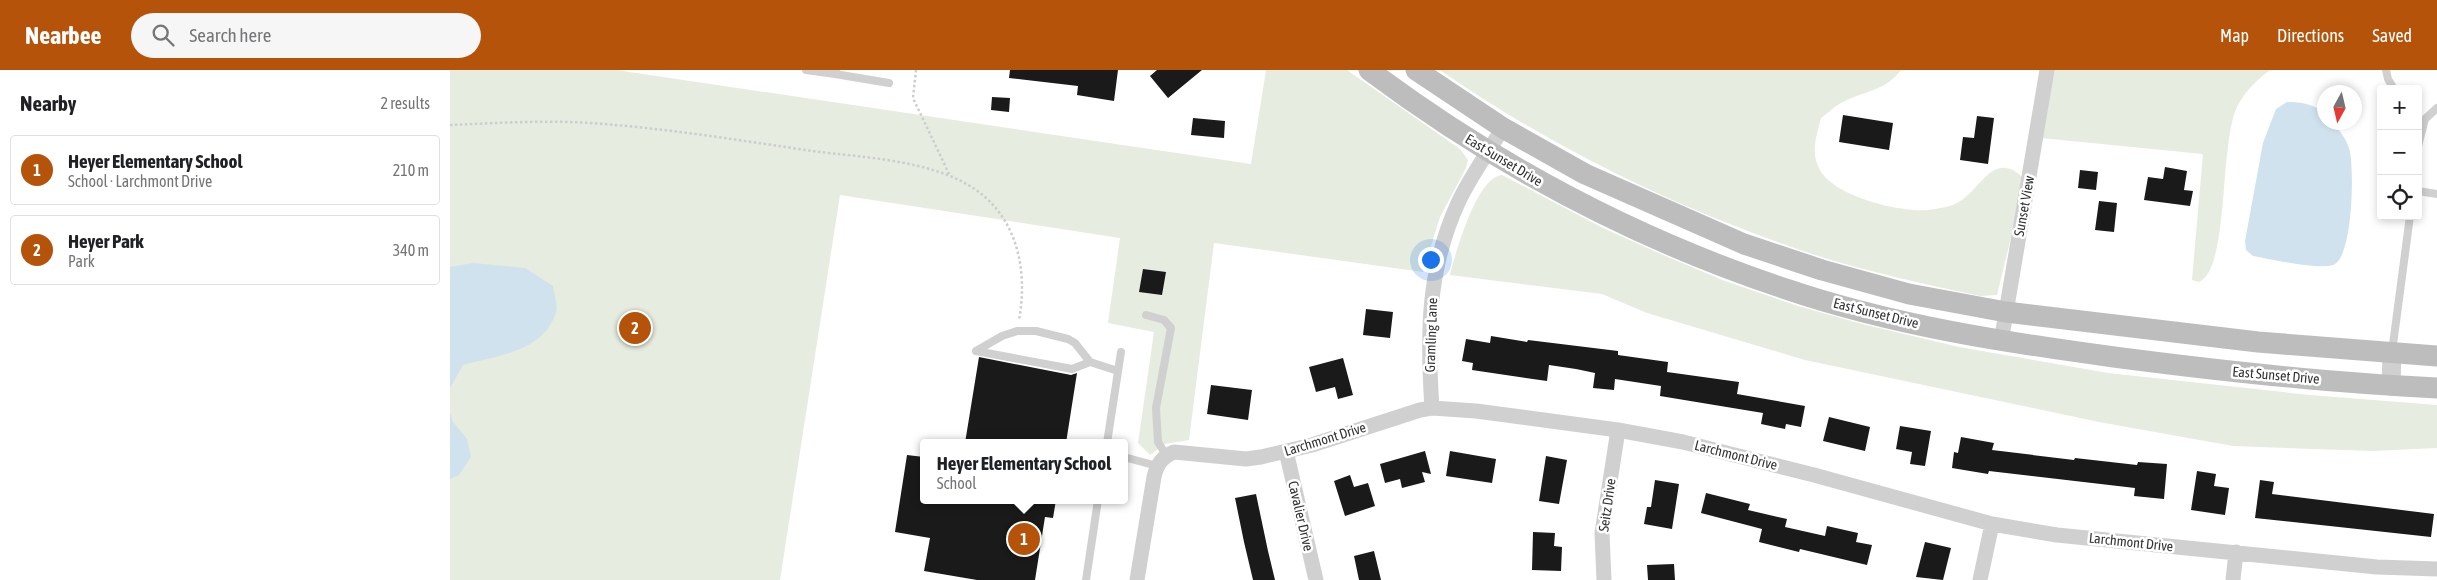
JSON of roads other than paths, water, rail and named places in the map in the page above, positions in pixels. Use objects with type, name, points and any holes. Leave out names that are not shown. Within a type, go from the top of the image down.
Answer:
[{"type":"main road","name":"East Sunset Drive","points":[[1369,70],[1488,152],[1557,192],[1606,217],[1718,265],[1788,290],[1889,318],[2001,342],[2188,367],[2391,386],[2437,388]]},
{"type":"main road","name":"East Sunset Drive","points":[[1416,70],[1503,128],[1586,174],[1744,244],[1822,270],[1909,294],[2006,312],[2258,342],[2392,354],[2437,356]]},
{"type":"street","name":"Sunset View","points":[[2001,342],[2047,70]]},
{"type":"street","name":"Gramling Lane","points":[[1432,408],[1428,334],[1434,275],[1458,201],[1503,128]]},
{"type":"street","points":[[2391,386],[2392,354]]},
{"type":"street","name":"Larchmont Drive","points":[[1162,461],[1174,452],[1246,458],[1286,451],[1420,410],[1432,408],[1476,411],[1618,430],[1730,452],[1992,524],[2057,535],[2378,567],[2437,569]]},
{"type":"street","name":"Seitz Drive","points":[[1604,580],[1602,533],[1618,430]]},
{"type":"street","name":"Cavalier Drive","points":[[1286,451],[1316,580]]},
{"type":"street","points":[[1137,580],[1162,461]]},
{"type":"street","points":[[1980,580],[1992,524]]},
{"type":"street","points":[[2233,580],[2236,552]]},
{"type":"lane","points":[[806,70],[836,72],[890,83]]},
{"type":"lane","points":[[2386,70],[2392,85]]},
{"type":"lane","points":[[2422,131],[2425,119],[2437,108]]},
{"type":"lane","points":[[2422,192],[2437,194]]},
{"type":"lane","points":[[2392,354],[2409,220]]},
{"type":"lane","points":[[1128,457],[1162,461],[1158,442],[1156,408],[1171,328],[1164,320],[1146,314]]},
{"type":"lane","points":[[1090,362],[1072,368],[976,351],[1002,336],[1017,331],[1036,331],[1060,335],[1075,343],[1090,362],[1118,371]]},
{"type":"lane","points":[[1108,439],[1121,352]]},
{"type":"lane","points":[[1086,580],[1097,504]]},
{"type":"water","points":[[2287,102],[2297,102],[2316,107],[2317,130],[2338,130],[2349,148],[2352,195],[2348,231],[2345,247],[2340,259],[2333,265],[2306,265],[2253,256],[2246,250],[2245,241],[2263,143],[2276,109]]},
{"type":"water","points":[[473,263],[525,268],[553,286],[556,312],[550,325],[531,344],[518,350],[463,365],[450,388],[450,267]]},
{"type":"water","points":[[450,413],[453,422],[467,439],[471,457],[459,475],[450,479]]},
{"type":"place","name":"Heyer Park","points":[[635,328]]},
{"type":"place","name":"Heyer Elementary School","points":[[1024,539]]}]
